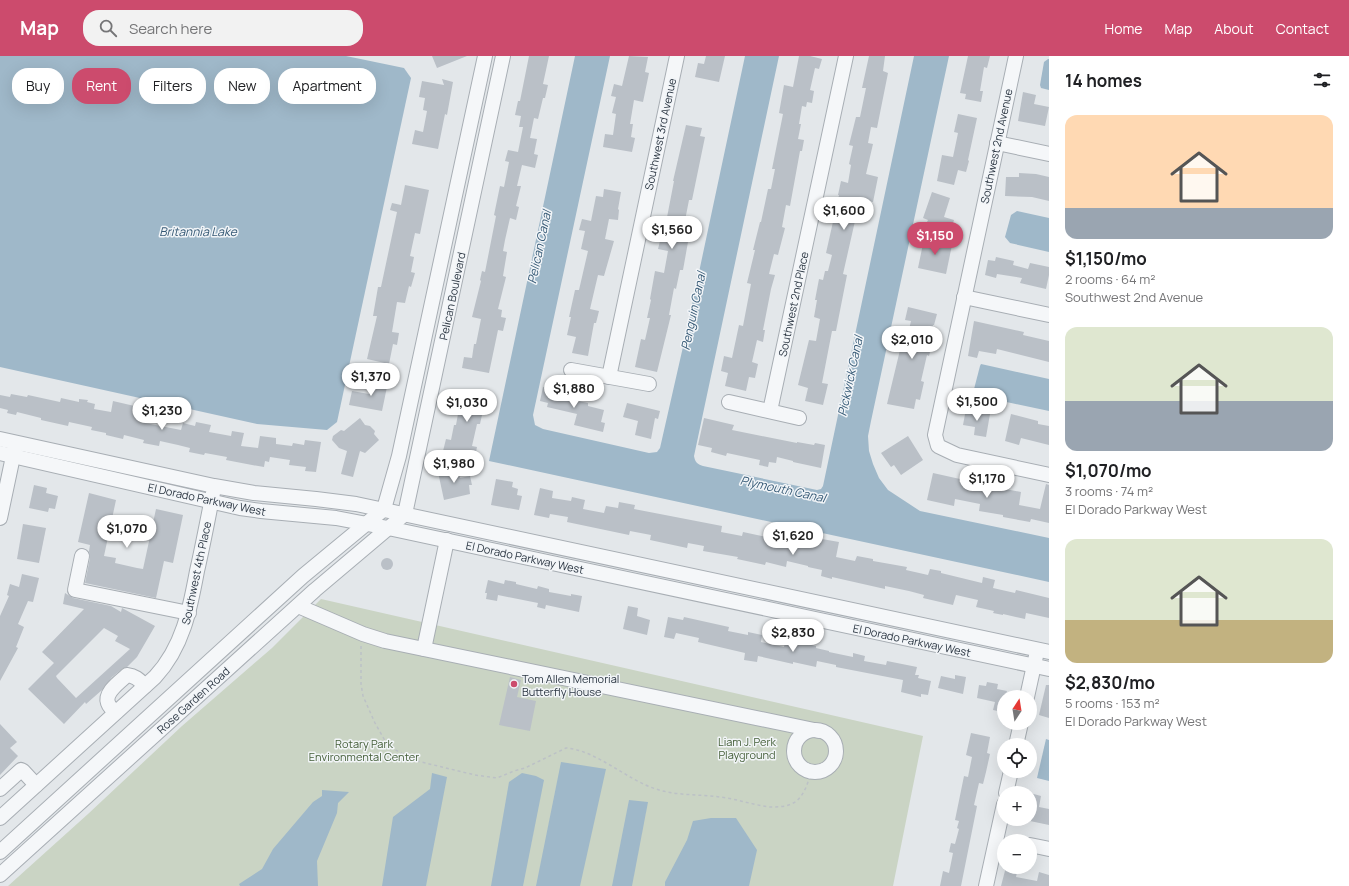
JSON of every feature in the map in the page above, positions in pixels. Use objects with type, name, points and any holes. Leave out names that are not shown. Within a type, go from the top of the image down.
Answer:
[{"type":"street","name":"Pelican Boulevard","points":[[384,509],[399,456],[485,56]]},
{"type":"street","name":"Pelican Boulevard","points":[[405,514],[503,56]]},
{"type":"street","name":"Southwest 3rd Avenue","points":[[609,377],[677,56]]},
{"type":"street","name":"Southwest 2nd Place","points":[[770,411],[846,56]]},
{"type":"street","name":"Southwest 2nd Avenue","points":[[1016,56],[935,435],[938,446],[957,455],[1049,475]]},
{"type":"street","points":[[997,143],[1049,154]]},
{"type":"street","points":[[964,297],[1049,315]]},
{"type":"street","points":[[571,370],[648,384]]},
{"type":"street","points":[[729,402],[799,418]]},
{"type":"street","name":"El Dorado Parkway West","points":[[0,439],[214,486],[254,493],[316,498],[384,509],[1043,651]]},
{"type":"street","points":[[0,518],[7,455],[16,442]]},
{"type":"street","name":"El Dorado Parkway West","points":[[7,455],[261,511],[336,518],[447,540],[1049,669]]},
{"type":"street","name":"Southwest 4th Place","points":[[150,681],[162,669],[182,635],[189,613],[214,486]]},
{"type":"street","points":[[366,524],[384,509]]},
{"type":"street","points":[[388,528],[405,514]]},
{"type":"street","name":"Rose Garden Road","points":[[0,852],[303,576],[366,524]]},
{"type":"street","name":"Rose Garden Road","points":[[2,870],[298,606],[388,528]]},
{"type":"street","points":[[424,649],[447,540]]},
{"type":"street","points":[[82,556],[75,590],[189,613]]},
{"type":"street","points":[[602,574],[606,557]]},
{"type":"street","points":[[298,606],[364,634],[385,641],[819,731],[826,733],[832,738],[835,744],[835,759],[826,769],[819,772],[812,772],[805,770],[800,766],[795,754],[795,747],[801,736],[813,730],[819,731]]},
{"type":"street","points":[[1029,690],[1034,665],[1043,651]]},
{"type":"street","points":[[116,712],[108,704],[107,701],[109,692],[127,676],[133,676],[138,679],[150,681]]},
{"type":"street","points":[[2,811],[36,785],[150,681]]},
{"type":"street","points":[[780,723],[795,747]]},
{"type":"street","points":[[0,789],[20,770],[23,771],[36,785]]},
{"type":"street","points":[[1037,847],[1049,850]]},
{"type":"street","points":[[986,886],[997,856]]},
{"type":"path","points":[[364,634],[360,648],[360,671],[363,696],[384,739],[394,749],[413,760],[475,775],[498,778],[525,768],[566,748],[572,749],[608,764],[638,781],[656,789],[687,795],[722,798],[770,807],[780,807],[792,804],[800,797],[812,772]]},
{"type":"green space","name":"Rotary Park Environmental Center","points":[[321,599],[923,736],[893,886],[8,886],[182,726],[272,648]]},
{"type":"water","name":"Britannia Lake","points":[[0,56],[346,56],[404,68],[411,78],[337,422],[327,430],[257,424],[0,367]]},
{"type":"water","points":[[575,56],[610,56],[533,415],[535,425],[543,429],[649,453],[657,452],[660,448],[745,56],[779,56],[694,456],[695,460],[703,466],[817,490],[821,489],[823,486],[914,56],[949,56],[871,421],[868,436],[869,451],[879,478],[888,490],[920,511],[1049,538],[1049,582],[489,461]]},
{"type":"water","points":[[1048,59],[1049,90],[1041,88],[1040,85],[1044,62]]},
{"type":"water","points":[[1017,211],[1049,218],[1049,252],[1010,243],[1005,237],[1011,215]]},
{"type":"water","points":[[981,364],[1049,379],[1049,411],[974,395],[973,393]]},
{"type":"water","points":[[1046,739],[1049,740],[1049,781],[1037,778]]},
{"type":"water","points":[[561,762],[606,769],[580,886],[536,886]]},
{"type":"water","points":[[432,773],[447,777],[426,886],[382,886],[393,817],[430,789]]},
{"type":"water","points":[[522,773],[536,776],[544,780],[523,886],[491,886],[509,782]]},
{"type":"water","points":[[322,790],[349,792],[338,803],[337,813],[317,861],[318,886],[240,886],[239,884],[262,869],[273,849],[313,802],[322,796]]},
{"type":"water","points":[[629,800],[648,802],[632,886],[612,886]]},
{"type":"water","points":[[711,818],[736,818],[757,850],[749,886],[665,886],[665,882],[687,840],[693,821]]},
{"type":"building","points":[[432,56],[467,56],[437,68]]},
{"type":"building","points":[[529,56],[549,56],[543,84],[548,85],[538,119],[534,118],[530,138],[537,139],[534,154],[538,155],[535,168],[522,165],[517,186],[521,186],[516,206],[519,207],[516,220],[510,218],[505,240],[503,251],[507,252],[503,276],[506,277],[498,309],[502,310],[501,317],[506,318],[503,331],[498,330],[489,373],[462,368],[464,357],[472,358],[474,344],[476,344],[481,319],[472,317],[482,271],[485,272],[496,216],[494,215],[500,186],[504,187],[509,162],[505,161],[508,150],[518,152],[523,127],[519,127],[521,116],[515,115],[518,101],[520,101]]},
{"type":"building","points":[[629,56],[648,57],[645,72],[649,73],[643,102],[634,100],[630,124],[633,124],[631,137],[635,138],[632,152],[603,147],[605,134],[613,135],[616,114],[612,113],[616,97],[611,96],[614,84],[622,86]]},
{"type":"building","points":[[706,56],[725,56],[719,82],[695,77],[698,63],[704,64]]},
{"type":"building","points":[[799,56],[810,56],[822,59],[819,69],[815,68],[810,90],[814,91],[812,103],[807,102],[806,107],[802,106],[798,139],[804,140],[802,151],[800,151],[790,206],[786,205],[782,227],[785,228],[778,255],[774,254],[769,274],[775,275],[763,330],[765,330],[763,342],[757,340],[752,362],[758,364],[755,378],[749,377],[746,391],[725,386],[728,373],[721,371],[724,356],[732,358],[739,325],[743,326],[751,284],[747,283],[755,250],[753,250],[768,189],[771,189],[775,169],[772,169],[783,114],[779,113],[784,85],[793,87]]},
{"type":"building","points":[[869,56],[885,56],[883,71],[888,73],[877,128],[871,127],[868,143],[873,144],[866,174],[878,177],[873,202],[860,199],[843,274],[847,275],[836,331],[832,331],[822,383],[828,384],[823,405],[805,401],[808,388],[798,385],[809,340],[816,341],[820,319],[814,317],[817,300],[815,300],[819,279],[823,280],[825,271],[828,271],[832,255],[826,253],[841,181],[848,183],[851,165],[849,164],[853,146],[849,145],[856,117],[860,117],[866,88],[862,88]]},
{"type":"building","points":[[968,56],[990,56],[987,68],[984,67],[980,91],[983,91],[981,102],[965,99],[966,94],[960,93]]},
{"type":"building","points":[[442,79],[453,82],[447,115],[445,114],[438,149],[412,144],[415,130],[423,132],[427,111],[423,110],[425,98],[419,97],[422,81],[444,85]]},
{"type":"building","points":[[1023,92],[1036,95],[1034,104],[1049,107],[1045,126],[1018,121]]},
{"type":"building","points":[[958,114],[977,118],[966,172],[958,170],[954,185],[937,181],[942,155],[953,157],[958,133],[954,132]]},
{"type":"building","points":[[686,125],[702,128],[700,136],[705,137],[692,200],[689,200],[681,241],[688,242],[683,270],[680,270],[676,289],[674,288],[669,315],[671,315],[657,372],[635,367],[641,339],[645,340],[650,318],[647,318],[655,271],[664,273],[668,251],[658,249],[661,237],[663,238],[673,181]]},
{"type":"building","points":[[1019,173],[1036,174],[1049,177],[1049,201],[1032,197],[1005,196],[1006,177],[1019,177]]},
{"type":"building","points":[[405,185],[429,190],[420,234],[415,233],[410,256],[414,257],[411,272],[415,273],[411,287],[409,286],[405,303],[397,302],[392,332],[399,333],[397,345],[393,344],[389,364],[367,359],[377,316],[373,316],[378,287],[381,287],[397,212],[390,210],[392,203],[401,205]]},
{"type":"building","points":[[604,189],[621,192],[618,220],[609,219],[605,239],[614,241],[604,276],[598,275],[590,309],[599,311],[596,323],[594,323],[588,356],[572,353],[576,337],[567,335],[575,290],[579,290],[588,251],[581,249],[585,231],[579,230],[582,219],[591,221],[596,196],[603,197]]},
{"type":"building","points":[[932,192],[950,198],[944,217],[954,220],[950,232],[926,224],[928,220],[923,218]]},
{"type":"building","points":[[924,239],[952,245],[946,274],[918,268]]},
{"type":"building","points":[[996,257],[1014,261],[1013,265],[1028,269],[1030,263],[1049,267],[1046,289],[1020,283],[1022,278],[997,274],[996,278],[985,275],[988,260],[995,261]]},
{"type":"building","points":[[908,307],[937,314],[928,347],[931,348],[929,356],[927,355],[921,381],[924,382],[920,400],[916,399],[914,409],[887,404],[900,350],[893,348],[895,339],[906,342],[911,321],[905,320]]},
{"type":"building","points":[[974,321],[1024,332],[1023,335],[1049,341],[1049,362],[997,349],[996,354],[979,351],[977,358],[968,356]]},
{"type":"building","points":[[372,379],[388,382],[382,411],[349,405],[352,391],[369,394]]},
{"type":"building","points":[[543,387],[569,393],[568,399],[588,403],[588,406],[604,410],[601,422],[605,423],[603,432],[574,425],[577,414],[547,407],[548,403],[540,401]]},
{"type":"building","points":[[459,390],[490,396],[488,407],[484,406],[480,424],[477,424],[472,446],[477,447],[475,457],[443,451],[446,439],[451,440],[454,425],[456,425],[460,403],[456,402]]},
{"type":"building","points":[[11,394],[27,397],[28,395],[60,402],[61,398],[79,402],[79,399],[88,400],[87,402],[95,404],[94,409],[111,412],[113,401],[143,408],[140,422],[181,430],[183,423],[195,426],[196,422],[211,425],[209,432],[231,436],[232,431],[244,433],[241,446],[258,448],[260,436],[276,438],[276,444],[292,446],[293,443],[304,445],[305,440],[321,442],[316,472],[305,471],[306,467],[289,465],[290,460],[270,457],[269,462],[265,461],[264,467],[226,460],[227,457],[189,452],[190,448],[160,441],[159,446],[143,443],[144,440],[124,435],[123,439],[106,435],[106,433],[91,430],[92,427],[69,422],[68,426],[41,420],[41,418],[17,412],[16,415],[7,413],[8,410],[0,408],[0,395],[10,397]]},
{"type":"building","points":[[627,403],[660,411],[658,419],[655,418],[651,439],[635,435],[638,421],[623,417]]},
{"type":"building","points":[[966,409],[990,414],[986,437],[974,435],[975,427],[963,425]]},
{"type":"building","points":[[1011,414],[1038,421],[1038,424],[1049,426],[1049,445],[1021,438],[1019,445],[1005,441]]},
{"type":"building","points":[[360,418],[365,425],[370,426],[375,431],[374,434],[379,440],[365,453],[360,451],[353,477],[341,474],[347,451],[339,448],[332,440],[333,436],[341,430],[344,431]]},
{"type":"building","points":[[704,418],[734,425],[732,430],[797,443],[814,445],[815,443],[825,445],[821,468],[777,457],[776,463],[769,462],[768,467],[759,465],[760,460],[727,453],[726,456],[711,452],[712,448],[698,445]]},
{"type":"building","points":[[908,436],[923,460],[901,475],[894,465],[891,467],[881,453]]},
{"type":"building","points":[[457,468],[460,478],[470,476],[472,485],[469,485],[470,494],[444,500],[438,472]]},
{"type":"building","points":[[933,473],[960,479],[959,482],[1021,492],[1019,505],[1040,509],[1046,484],[1049,485],[1049,523],[1031,519],[1030,522],[979,511],[980,504],[955,499],[954,506],[927,500]]},
{"type":"building","points":[[496,479],[513,482],[512,487],[518,489],[517,495],[522,496],[519,510],[491,505]]},
{"type":"building","points":[[34,485],[47,488],[46,493],[58,496],[55,509],[49,508],[48,512],[29,508]]},
{"type":"building","points":[[540,488],[553,491],[552,498],[571,501],[572,497],[585,500],[583,509],[604,513],[606,506],[618,508],[619,502],[635,505],[634,509],[722,526],[721,532],[742,536],[743,532],[812,547],[813,542],[821,543],[822,539],[839,542],[836,557],[855,561],[857,556],[873,559],[873,561],[907,567],[906,570],[928,575],[930,569],[982,583],[983,577],[995,580],[993,588],[1015,593],[1016,590],[1049,598],[1049,618],[1026,613],[1025,619],[993,613],[994,611],[976,607],[978,600],[956,595],[953,605],[923,598],[924,595],[909,591],[885,586],[885,589],[832,577],[832,579],[821,576],[822,570],[787,561],[786,567],[766,562],[765,565],[737,559],[738,557],[703,551],[704,546],[688,543],[687,548],[650,540],[651,535],[630,531],[629,535],[567,522],[568,517],[550,514],[549,518],[534,515]]},
{"type":"building","points":[[89,493],[116,500],[104,556],[116,558],[115,563],[143,569],[156,509],[183,515],[173,563],[164,561],[156,598],[85,583],[90,558],[90,545],[78,542]]},
{"type":"building","points":[[23,524],[46,528],[39,563],[17,559]]},
{"type":"building","points":[[389,558],[392,559],[392,569],[385,570],[382,569],[381,562],[382,559]]},
{"type":"building","points":[[22,574],[39,578],[33,602],[28,601],[18,624],[24,627],[16,647],[18,648],[0,681],[0,616],[9,596],[7,595],[10,584],[19,587]]},
{"type":"building","points":[[488,580],[504,584],[505,580],[537,589],[538,586],[549,589],[549,592],[571,596],[571,594],[582,596],[579,612],[546,605],[545,609],[537,607],[538,603],[498,595],[497,601],[486,599],[487,593],[485,593]]},
{"type":"building","points":[[65,593],[73,598],[111,606],[121,612],[122,608],[155,626],[137,657],[127,667],[112,677],[102,690],[86,704],[85,702],[64,724],[28,689],[54,663],[42,652],[84,609],[63,604]],"holes":[[[104,628],[118,636],[115,641],[130,649],[76,698],[56,676]]]},
{"type":"building","points":[[628,606],[638,608],[637,616],[650,620],[647,635],[623,629]]},
{"type":"building","points":[[668,617],[683,620],[684,617],[729,627],[728,631],[748,635],[748,632],[762,635],[761,642],[784,647],[786,639],[816,646],[816,648],[829,652],[853,657],[853,653],[865,656],[864,661],[886,665],[887,661],[917,667],[915,675],[919,675],[918,678],[931,681],[928,695],[921,694],[921,697],[901,692],[903,680],[836,667],[836,665],[817,661],[816,667],[793,662],[793,664],[758,656],[757,662],[744,660],[745,653],[698,642],[699,638],[676,633],[674,639],[664,637]]},
{"type":"building","points":[[955,675],[966,677],[963,694],[938,688],[941,676],[955,679]]},
{"type":"building","points":[[510,677],[521,680],[517,697],[536,701],[530,731],[499,725]]},
{"type":"building","points":[[987,682],[998,684],[997,689],[1002,690],[997,690],[997,711],[993,710],[995,702],[977,698],[979,685],[986,686]]},
{"type":"building","points":[[1046,685],[1049,685],[1049,718],[1039,715]]},
{"type":"building","points":[[0,724],[17,742],[10,748],[18,756],[0,775]]},
{"type":"building","points":[[971,733],[990,737],[987,753],[990,754],[983,784],[979,783],[974,805],[977,806],[961,886],[940,886],[943,871],[949,873],[953,853],[949,852],[951,843],[955,844],[959,829],[957,828],[959,821],[955,820],[964,776],[968,777],[972,757],[966,755]]},
{"type":"building","points":[[1037,795],[1041,796],[1039,807],[1049,809],[1049,825],[1037,822]]},
{"type":"building","points":[[1039,872],[1049,875],[1049,886],[1001,886],[1004,874],[1017,874],[1016,877],[1037,881]]},
{"type":"place","name":"Tom Allen Memorial Butterfly House","points":[[514,684]]},
{"type":"water label","name":"Pelican Canal","points":[[539,247]]},
{"type":"water label","name":"Penguin Canal","points":[[693,311]]},
{"type":"water label","name":"Pickwick Canal","points":[[850,376]]},
{"type":"water label","name":"Plymouth Canal","points":[[783,489]]},
{"type":"park label","name":"Liam J. Perk Playground","points":[[747,747]]}]
